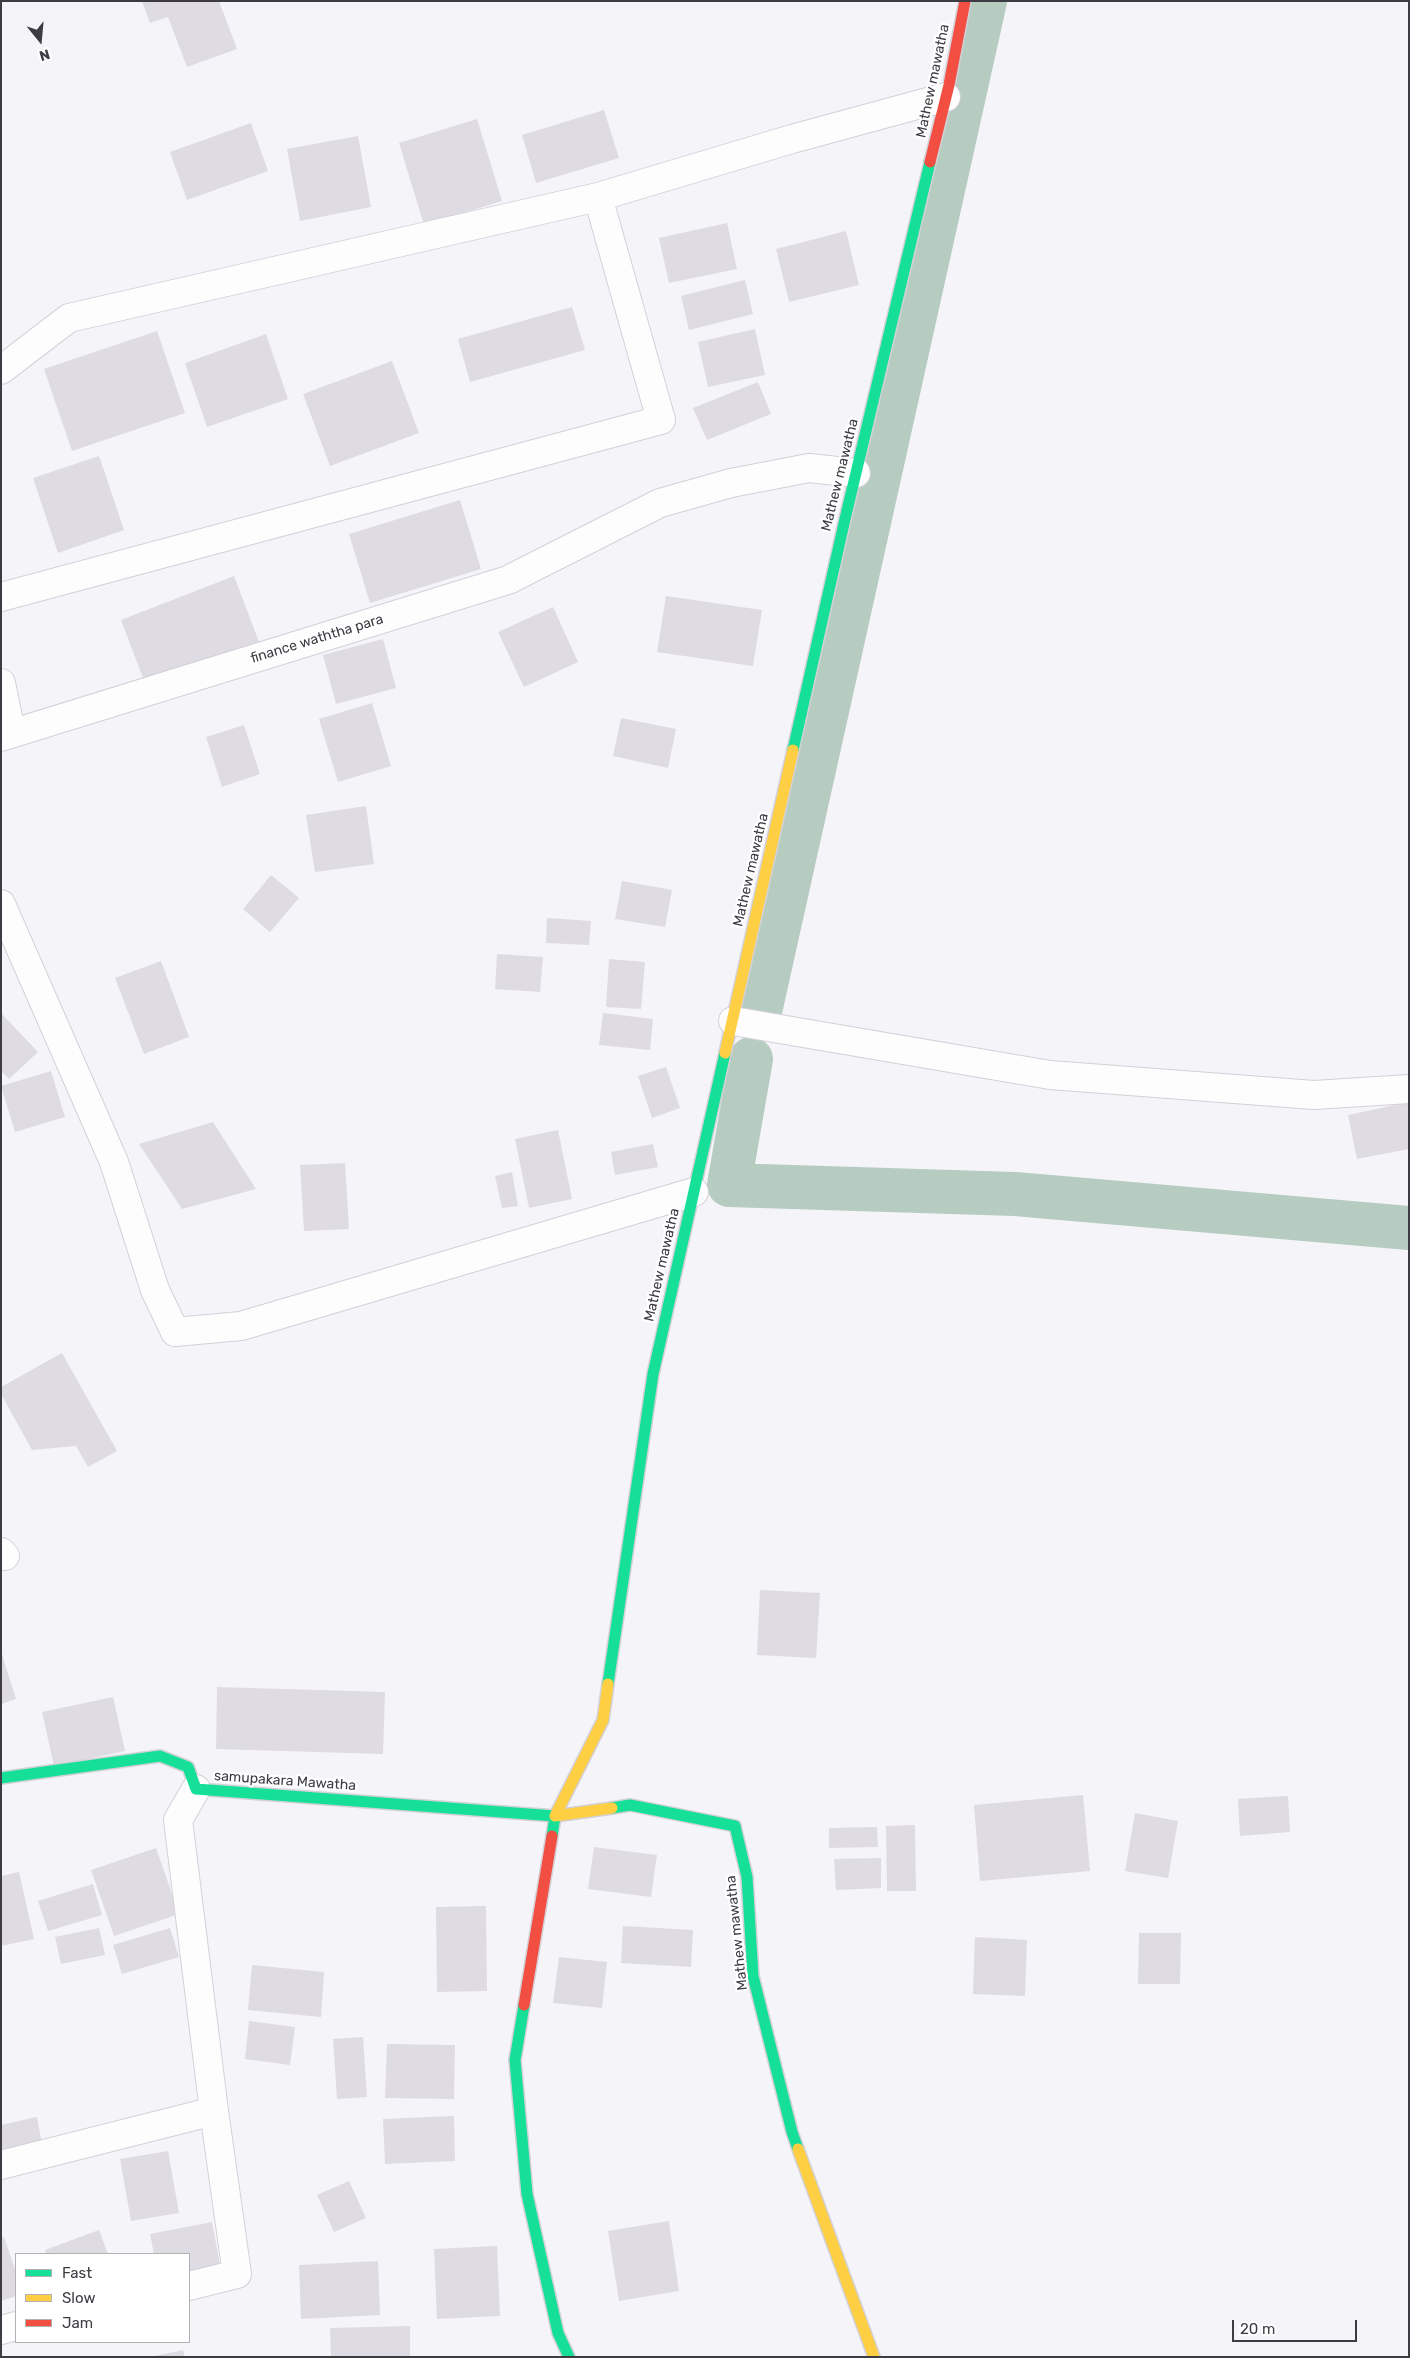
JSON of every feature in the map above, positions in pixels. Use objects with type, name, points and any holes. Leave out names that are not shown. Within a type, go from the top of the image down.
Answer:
[{"type":"street","name":"Mathew mawatha","points":[[555,1816],[604,1720],[653,1374],[856,473],[946,97],[965,1]]},
{"type":"street","points":[[1,370],[69,318],[598,197],[792,139],[946,97]]},
{"type":"street","points":[[1,597],[661,420],[598,197]]},
{"type":"street","name":"finance waththa para","points":[[1,683],[6,735],[508,580],[660,503],[731,483],[809,468],[856,473]]},
{"type":"street","points":[[1,904],[114,1162],[155,1290],[175,1332],[241,1326],[694,1192]]},
{"type":"street","points":[[733,1021],[1050,1075],[1314,1095],[1409,1089]]},
{"type":"street","name":"samupakara Mawatha","points":[[1,1778],[160,1756],[188,1768],[196,1789],[555,1816]]},
{"type":"street","points":[[190,2286],[237,2274],[214,2111],[178,1820],[196,1789]]},
{"type":"street","name":"Mathew mawatha","points":[[555,1816],[630,1805],[735,1826],[747,1877],[753,1976],[792,2132],[874,2357]]},
{"type":"street","points":[[555,1816],[515,2060],[527,2194],[558,2333],[569,2357]]},
{"type":"street","points":[[1,2165],[214,2111]]},
{"type":"street","points":[[1,2330],[15,2326]]},
{"type":"building","points":[[142,1],[219,1],[237,49],[187,67],[168,17],[150,23]]},
{"type":"building","points":[[604,110],[619,158],[536,183],[522,135]]},
{"type":"building","points":[[477,119],[502,201],[424,225],[399,143]]},
{"type":"building","points":[[251,123],[268,171],[187,200],[170,152]]},
{"type":"building","points":[[358,136],[371,207],[300,221],[287,149]]},
{"type":"building","points":[[727,223],[737,269],[669,283],[659,238]]},
{"type":"building","points":[[846,231],[859,285],[789,302],[776,249]]},
{"type":"building","points":[[745,280],[753,314],[689,330],[681,296]]},
{"type":"building","points":[[572,307],[585,350],[470,382],[458,339]]},
{"type":"building","points":[[755,329],[765,375],[708,387],[698,342]]},
{"type":"building","points":[[157,331],[185,413],[72,451],[44,369]]},
{"type":"building","points":[[266,334],[288,399],[207,427],[185,363]]},
{"type":"building","points":[[392,361],[419,433],[330,466],[303,394]]},
{"type":"building","points":[[758,382],[771,414],[707,440],[693,408]]},
{"type":"building","points":[[99,456],[124,530],[58,553],[33,478]]},
{"type":"building","points":[[460,500],[481,569],[370,603],[349,534]]},
{"type":"building","points":[[234,576],[259,642],[146,686],[121,620]]},
{"type":"building","points":[[666,596],[762,610],[753,666],[657,652]]},
{"type":"building","points":[[553,607],[578,662],[524,687],[498,632]]},
{"type":"building","points":[[383,639],[396,688],[336,704],[323,655]]},
{"type":"building","points":[[372,703],[391,766],[338,782],[319,719]]},
{"type":"building","points":[[621,718],[676,729],[668,768],[613,756]]},
{"type":"building","points":[[244,725],[260,774],[222,787],[206,737]]},
{"type":"building","points":[[366,806],[374,864],[315,872],[306,815]]},
{"type":"building","points":[[271,875],[299,898],[270,932],[243,909]]},
{"type":"building","points":[[622,881],[672,890],[665,927],[615,919]]},
{"type":"building","points":[[547,918],[591,921],[589,945],[546,943]]},
{"type":"building","points":[[497,954],[543,957],[540,992],[495,989]]},
{"type":"building","points":[[609,959],[645,962],[641,1009],[606,1007]]},
{"type":"building","points":[[161,961],[189,1037],[144,1054],[115,978]]},
{"type":"building","points":[[1,1013],[38,1052],[9,1079],[1,1071]]},
{"type":"building","points":[[603,1013],[653,1019],[650,1050],[599,1045]]},
{"type":"building","points":[[666,1067],[680,1108],[652,1118],[638,1076]]},
{"type":"building","points":[[51,1071],[65,1117],[15,1132],[1,1086]]},
{"type":"building","points":[[1409,1102],[1409,1149],[1357,1159],[1348,1115]]},
{"type":"building","points":[[213,1122],[256,1189],[182,1209],[139,1144]]},
{"type":"building","points":[[558,1130],[572,1199],[529,1208],[515,1139]]},
{"type":"building","points":[[653,1144],[658,1167],[615,1175],[611,1152]]},
{"type":"building","points":[[345,1163],[349,1229],[304,1231],[300,1165]]},
{"type":"building","points":[[512,1172],[518,1206],[502,1208],[495,1176]]},
{"type":"building","points":[[62,1353],[117,1451],[88,1467],[76,1446],[32,1450],[1,1394],[1,1387]]},
{"type":"building","points":[[760,1590],[820,1593],[816,1658],[757,1655]]},
{"type":"building","points":[[1,1651],[16,1699],[1,1704]]},
{"type":"building","points":[[217,1687],[385,1692],[383,1754],[216,1749]]},
{"type":"building","points":[[113,1697],[125,1751],[54,1766],[42,1712]]},
{"type":"building","points":[[1083,1795],[1090,1871],[980,1881],[974,1805]]},
{"type":"building","points":[[1288,1796],[1290,1832],[1240,1836],[1238,1799]]},
{"type":"building","points":[[1135,1813],[1178,1821],[1168,1878],[1125,1871]]},
{"type":"building","points":[[915,1825],[916,1891],[887,1891],[886,1826]]},
{"type":"building","points":[[877,1827],[878,1847],[829,1848],[829,1828]]},
{"type":"building","points":[[594,1847],[657,1855],[651,1897],[588,1889]]},
{"type":"building","points":[[156,1848],[179,1914],[114,1936],[91,1870]]},
{"type":"building","points":[[881,1858],[881,1888],[836,1890],[834,1859]]},
{"type":"building","points":[[19,1872],[34,1939],[1,1946],[1,1876]]},
{"type":"building","points":[[93,1884],[102,1915],[48,1931],[38,1901]]},
{"type":"building","points":[[486,1906],[487,1991],[437,1992],[436,1907]]},
{"type":"building","points":[[623,1926],[693,1930],[691,1967],[621,1963]]},
{"type":"building","points":[[99,1928],[105,1955],[61,1964],[55,1937]]},
{"type":"building","points":[[170,1928],[179,1957],[122,1974],[113,1945]]},
{"type":"building","points":[[1139,1933],[1181,1933],[1180,1984],[1138,1984]]},
{"type":"building","points":[[975,1937],[1027,1940],[1025,1996],[973,1994]]},
{"type":"building","points":[[559,1957],[607,1962],[602,2008],[553,2003]]},
{"type":"building","points":[[252,1965],[324,1972],[321,2017],[248,2010]]},
{"type":"building","points":[[249,2021],[295,2027],[290,2065],[245,2059]]},
{"type":"building","points":[[363,2037],[367,2097],[337,2099],[333,2039]]},
{"type":"building","points":[[387,2044],[455,2045],[454,2099],[385,2098]]},
{"type":"building","points":[[454,2116],[455,2161],[385,2164],[383,2119]]},
{"type":"building","points":[[37,2117],[42,2144],[1,2153],[1,2125]]},
{"type":"building","points":[[168,2151],[179,2213],[131,2221],[120,2159]]},
{"type":"building","points":[[349,2181],[366,2218],[334,2232],[317,2195]]},
{"type":"building","points":[[669,2221],[679,2291],[619,2301],[608,2231]]},
{"type":"building","points":[[212,2222],[221,2270],[190,2276],[190,2253],[154,2253],[150,2234]]},
{"type":"building","points":[[99,2230],[108,2253],[46,2253],[45,2250]]},
{"type":"building","points":[[4,2237],[15,2269],[15,2296],[1,2301],[1,2238]]},
{"type":"building","points":[[497,2246],[500,2316],[437,2319],[434,2249]]},
{"type":"building","points":[[378,2261],[380,2315],[301,2319],[299,2265]]},
{"type":"building","points":[[410,2326],[410,2357],[331,2357],[330,2328]]},
{"type":"building","points":[[183,2350],[185,2357],[155,2357],[155,2356]]},
{"type":"waterway","points":[[761,1007],[985,1]]},
{"type":"waterway","points":[[751,1059],[729,1185],[1015,1194],[1409,1228]]},
{"type":"traffic: fast","points":[[793,750],[845,519],[930,162]]},
{"type":"traffic: fast","points":[[608,1684],[653,1374],[725,1053]]},
{"type":"traffic: fast","points":[[1,1778],[160,1756],[188,1767],[196,1789],[555,1816],[552,1836]]},
{"type":"traffic: fast","points":[[612,1808],[630,1805],[735,1826],[747,1877],[753,1976],[792,2132],[798,2149]]},
{"type":"traffic: fast","points":[[524,2005],[515,2060],[527,2194],[558,2333],[569,2357]]},
{"type":"traffic: slow","points":[[725,1053],[793,750]]},
{"type":"traffic: slow","points":[[608,1684],[603,1720],[555,1816],[612,1808]]},
{"type":"traffic: slow","points":[[798,2149],[874,2357]]},
{"type":"traffic: jam","points":[[930,162],[949,85],[965,1]]},
{"type":"traffic: jam","points":[[524,2005],[552,1836]]}]
